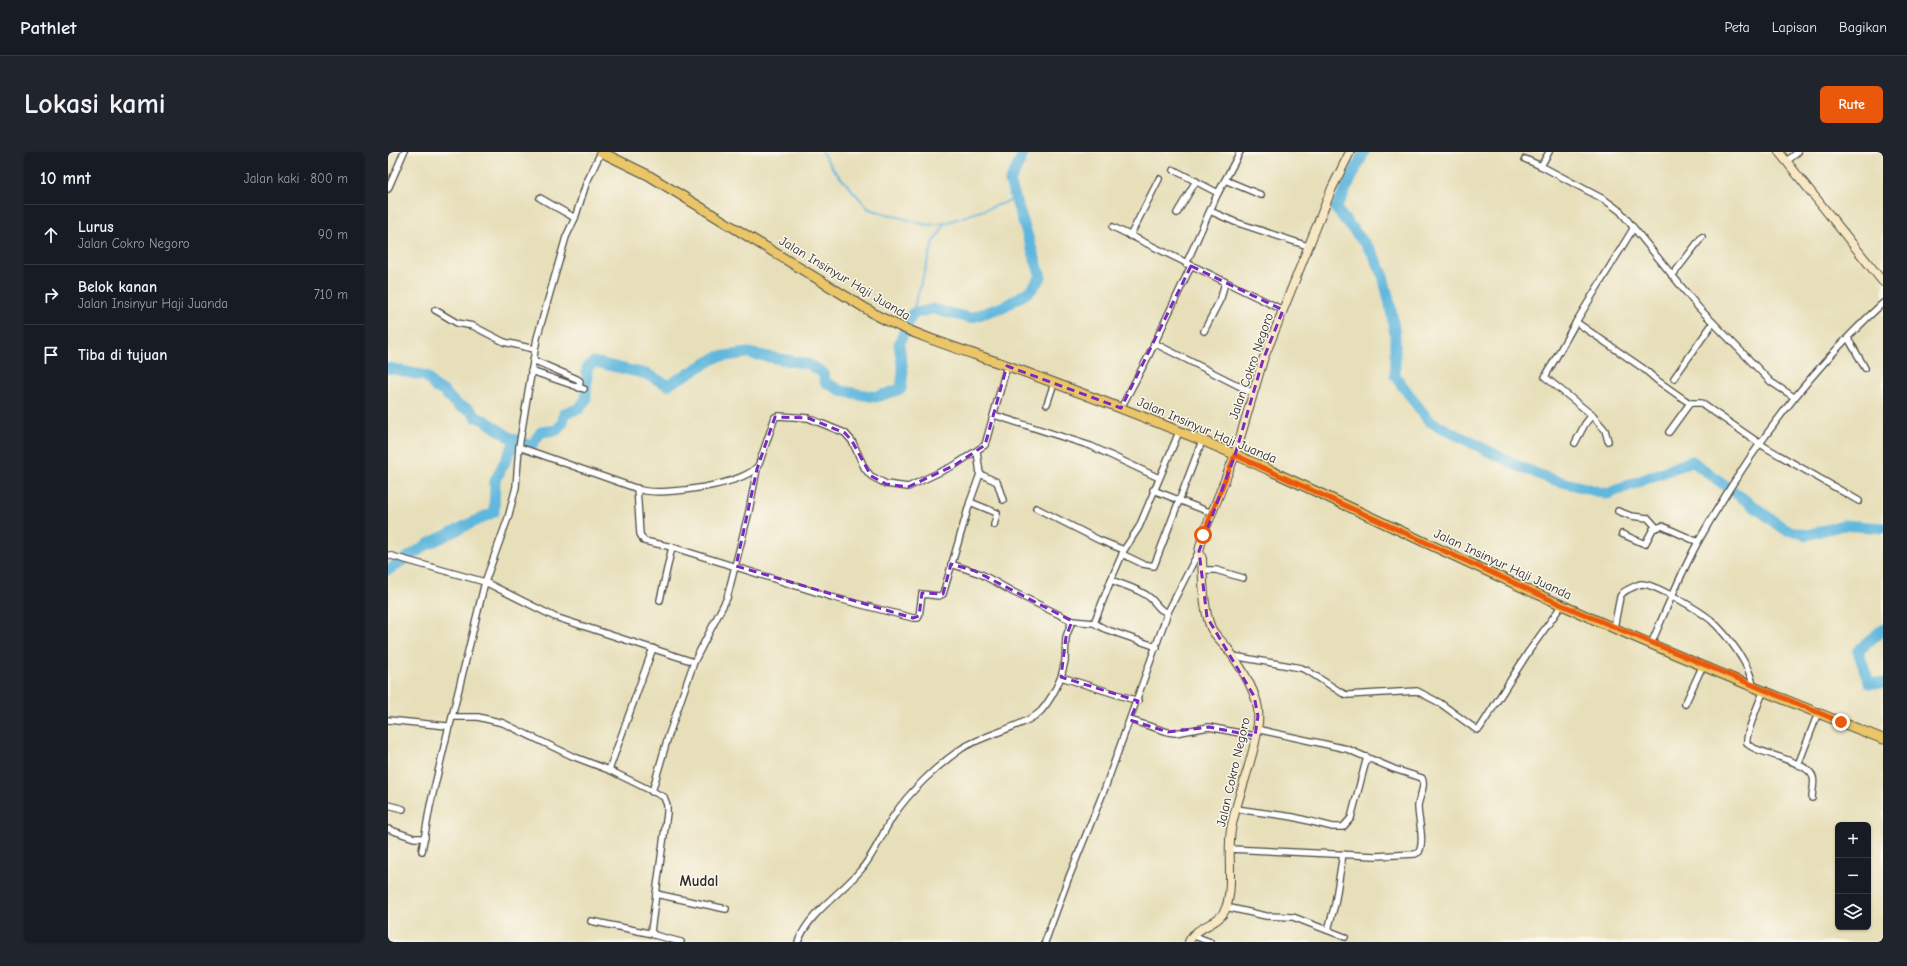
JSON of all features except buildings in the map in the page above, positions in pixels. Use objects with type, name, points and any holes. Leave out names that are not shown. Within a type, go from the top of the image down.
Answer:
[{"type":"main road","name":"Jalan Insinyur Haji Juanda","points":[[601,152],[648,175],[897,326],[915,334],[1121,408],[1202,441],[1614,628],[1753,687],[1883,739]]},
{"type":"street","points":[[388,189],[404,152]]},
{"type":"street","points":[[422,851],[430,806],[485,582],[512,505],[516,487],[521,437],[534,349],[561,252],[575,218],[586,184],[601,152]]},
{"type":"street","points":[[1121,408],[1154,343],[1218,193],[1240,152]]},
{"type":"street","name":"Jalan Cokro Negoro","points":[[1226,907],[1230,831],[1256,732],[1258,716],[1257,704],[1249,685],[1233,656],[1212,629],[1207,617],[1202,559],[1199,551],[1235,455],[1263,360],[1332,188],[1350,152]]},
{"type":"street","points":[[1541,166],[1549,152]]},
{"type":"street","points":[[1779,152],[1883,282]]},
{"type":"street","points":[[1787,161],[1798,152]]},
{"type":"street","points":[[1525,159],[1541,166],[1613,205],[1620,211],[1672,276],[1713,323],[1772,382],[1794,397]]},
{"type":"street","points":[[1174,170],[1218,193]]},
{"type":"street","points":[[1130,236],[1159,179]]},
{"type":"street","points":[[1225,180],[1261,194]]},
{"type":"street","points":[[1177,214],[1196,181]]},
{"type":"street","points":[[540,198],[575,218]]},
{"type":"street","points":[[1210,211],[1235,222],[1308,246]]},
{"type":"street","points":[[1113,227],[1188,265],[1283,310]]},
{"type":"street","points":[[1608,441],[1605,430],[1592,415],[1545,378],[1576,322],[1633,229]]},
{"type":"street","points":[[1672,276],[1702,237]]},
{"type":"street","points":[[1204,331],[1221,298],[1225,282]]},
{"type":"street","points":[[1651,644],[1672,595],[1698,542],[1735,482],[1794,397],[1856,328],[1883,303]]},
{"type":"street","points":[[435,310],[457,323],[473,326],[504,342],[534,349]]},
{"type":"street","points":[[1576,322],[1690,402],[1701,403],[1761,444],[1859,502]]},
{"type":"street","points":[[1674,378],[1713,323]]},
{"type":"street","points":[[1848,338],[1865,368]]},
{"type":"street","points":[[1154,343],[1253,393]]},
{"type":"street","points":[[531,371],[582,388],[580,381],[577,379],[533,360]]},
{"type":"street","points":[[652,792],[668,737],[694,662],[724,608],[736,566],[757,469],[773,420],[779,416],[808,418],[845,433],[852,441],[865,469],[878,481],[892,486],[908,487],[955,465],[978,451],[987,440],[1007,366]]},
{"type":"street","points":[[1047,404],[1054,383]]},
{"type":"street","points":[[1669,432],[1690,402]]},
{"type":"street","points":[[994,415],[1091,446],[1160,478]]},
{"type":"street","points":[[1574,443],[1592,415]]},
{"type":"street","points":[[1094,623],[1123,552],[1139,527],[1153,490],[1160,478],[1179,432]]},
{"type":"street","points":[[1036,508],[1123,552],[1143,564],[1154,566],[1202,441]]},
{"type":"street","points":[[520,445],[637,488],[655,493],[704,487],[729,482],[757,469]]},
{"type":"street","points":[[637,488],[642,539],[647,542],[672,547],[736,566],[835,598],[918,618],[922,594],[939,596],[943,594],[970,502],[980,474],[978,451]]},
{"type":"street","points":[[980,474],[997,482],[1003,500]]},
{"type":"street","points":[[1153,490],[1212,513]]},
{"type":"street","points":[[970,502],[997,513],[994,525]]},
{"type":"street","points":[[1618,511],[1631,516],[1648,518],[1656,527],[1665,527],[1698,542]]},
{"type":"street","points":[[1622,534],[1645,544],[1656,527]]},
{"type":"street","points":[[660,600],[672,547]]},
{"type":"street","points":[[1045,942],[1138,701],[1168,612],[1199,551]]},
{"type":"street","points":[[388,555],[409,559],[485,582],[550,615],[694,662]]},
{"type":"street","points":[[951,564],[981,574],[1016,594],[1072,621],[1094,623],[1105,629],[1157,648]]},
{"type":"street","points":[[1202,570],[1216,570],[1243,578]]},
{"type":"street","points":[[1111,580],[1149,597],[1159,609],[1163,612],[1168,612]]},
{"type":"street","points":[[1614,628],[1620,596],[1623,592],[1643,584],[1672,595],[1711,620],[1748,668],[1753,687]]},
{"type":"street","points":[[1233,656],[1301,668],[1308,671],[1338,692],[1347,695],[1417,691],[1440,703],[1477,730],[1480,728],[1529,650],[1562,605]]},
{"type":"street","points":[[798,942],[805,926],[861,871],[895,814],[913,792],[939,767],[962,749],[1040,712],[1052,697],[1061,677],[1065,661],[1066,637],[1072,621]]},
{"type":"street","points":[[609,770],[653,648]]},
{"type":"street","points":[[1686,704],[1703,666]]},
{"type":"street","points":[[1061,677],[1138,701]]},
{"type":"street","points":[[1764,691],[1756,708],[1746,739],[1747,744],[1751,748],[1766,752],[1808,770],[1813,775],[1814,779],[1812,798]]},
{"type":"street","points":[[1798,765],[1818,713]]},
{"type":"street","points":[[453,717],[478,717],[503,723],[609,770],[663,796],[667,805],[651,929],[653,934]]},
{"type":"street","points":[[388,720],[449,726]]},
{"type":"street","points":[[1130,720],[1168,732],[1209,727],[1256,732],[1340,747],[1368,757],[1394,769],[1422,778],[1424,784],[1418,805],[1421,846],[1418,852],[1412,854],[1376,856],[1230,849]]},
{"type":"street","points":[[1236,809],[1292,817],[1332,827],[1343,827],[1351,818],[1368,757]]},
{"type":"street","points":[[388,805],[403,809]]},
{"type":"street","points":[[388,829],[414,838],[425,838]]},
{"type":"street","points":[[1328,930],[1335,904],[1343,854]]},
{"type":"street","points":[[656,894],[726,909]]},
{"type":"street","points":[[1190,939],[1216,921],[1223,914],[1226,907],[1266,916],[1293,917],[1345,938]]},
{"type":"street","points":[[591,921],[653,934],[681,942]]},
{"type":"street","points":[[1190,939],[1210,942]]},
{"type":"highlighted area","points":[[1191,266],[1283,310],[1263,360],[1235,455],[1199,551],[1207,617],[1254,696],[1258,716],[1255,736],[1209,727],[1168,732],[1130,720],[1138,701],[1061,677],[1066,637],[1072,621],[975,571],[951,564],[943,594],[922,593],[919,616],[913,618],[736,566],[757,469],[775,417],[808,418],[845,433],[852,441],[871,476],[886,484],[908,487],[955,465],[985,445],[1007,366],[1121,408]]},
{"type":"waterway","points":[[822,152],[833,169],[869,209],[927,225],[945,223],[1016,199]]},
{"type":"waterway","points":[[388,368],[426,376],[436,388],[442,390],[457,405],[470,410],[476,417],[486,421],[509,437],[531,446],[541,432],[557,430],[563,422],[564,413],[579,409],[586,399],[587,368],[594,362],[646,374],[668,385],[717,357],[748,353],[808,364],[823,373],[825,382],[842,391],[876,397],[901,389],[903,371],[899,344],[912,314],[933,309],[970,318],[1005,306],[1030,291],[1041,277],[1010,182],[1024,152]]},
{"type":"waterway","points":[[1364,152],[1336,209],[1372,252],[1382,272],[1390,304],[1395,335],[1395,376],[1429,421],[1518,466],[1551,479],[1607,494],[1692,461],[1786,530],[1807,535],[1843,525],[1883,528]]},
{"type":"waterway","points":[[912,314],[933,243],[945,224]]},
{"type":"waterway","points":[[388,570],[428,544],[494,512],[495,481],[516,440]]},
{"type":"waterway","points":[[1883,629],[1858,651],[1869,683],[1883,683]]},
{"type":"district","name":"Mudal","points":[[699,881]]},
{"type":"route","points":[[1203,535],[1235,455],[1543,597],[1753,687],[1841,722]]}]
